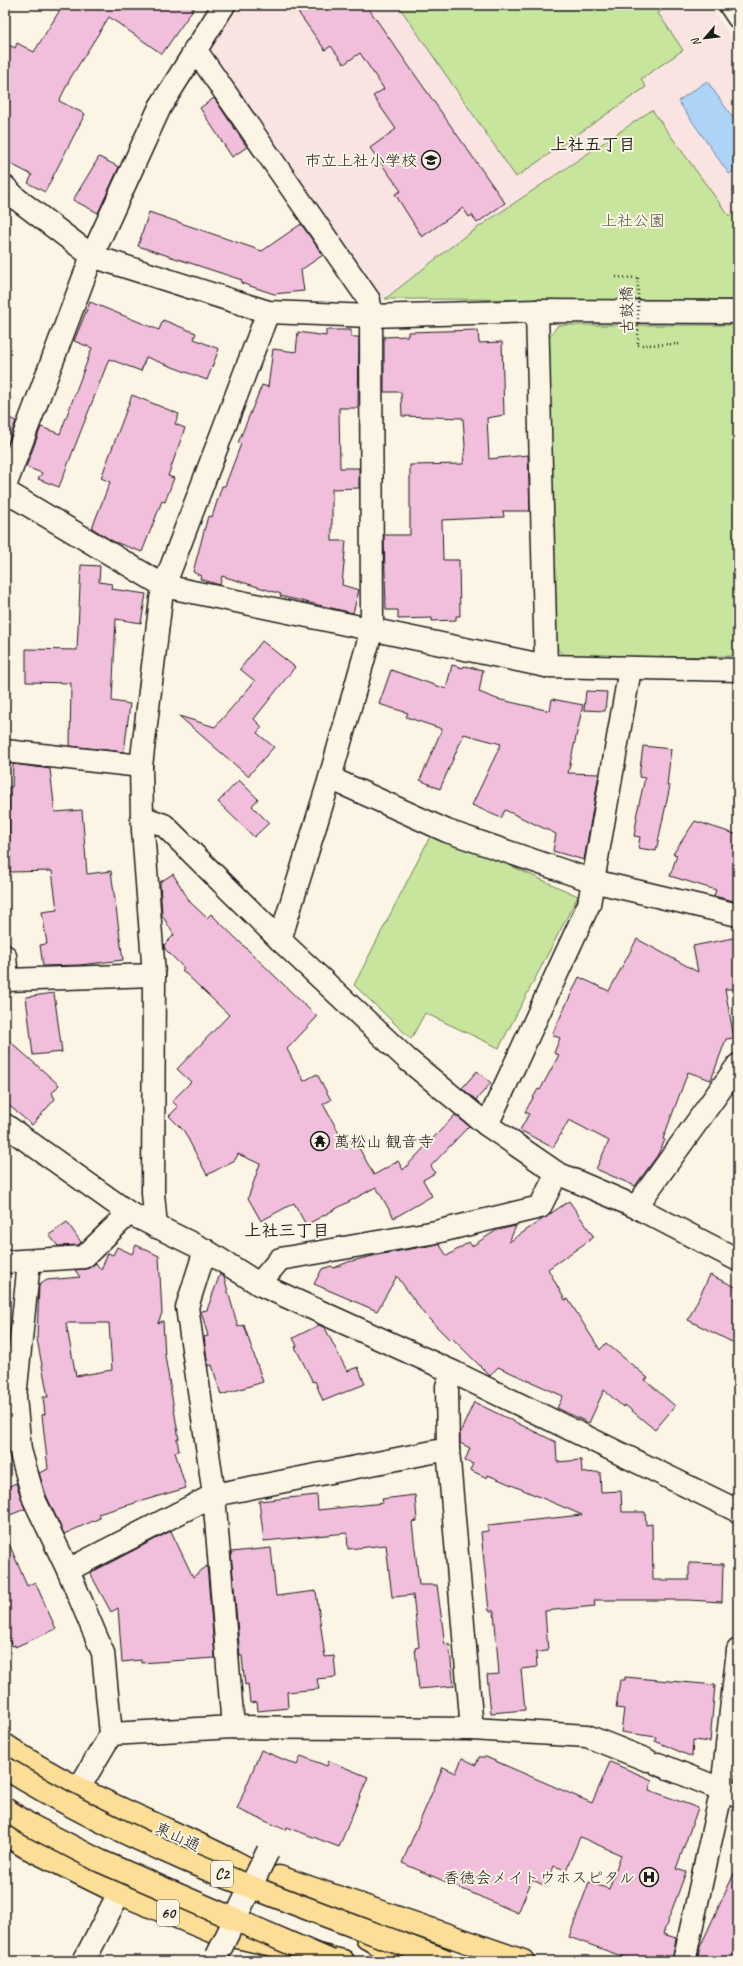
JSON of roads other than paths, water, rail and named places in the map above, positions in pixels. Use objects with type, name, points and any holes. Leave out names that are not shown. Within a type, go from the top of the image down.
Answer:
[{"type":"main road","name":"東山通","points":[[5,1745],[79,1788],[148,1823],[237,1863],[394,1953],[415,1961]]},
{"type":"main road","name":"C2","points":[[5,1768],[48,1795],[123,1833],[201,1866],[447,1961]]},
{"type":"main road","name":"C2","points":[[5,1809],[28,1824],[100,1861],[331,1961]]},
{"type":"main road","name":"60","points":[[5,1834],[26,1847],[119,1893],[211,1931],[277,1961]]},
{"type":"main road","points":[[237,1863],[523,1961]]},
{"type":"main road","name":"60","points":[[211,1931],[343,1961]]},
{"type":"street","points":[[5,486],[92,256],[160,107],[224,5]]},
{"type":"street","points":[[730,5],[738,16]]},
{"type":"street","points":[[195,49],[369,300],[371,316],[372,629],[330,778],[280,940]]},
{"type":"street","points":[[5,187],[92,256],[268,312],[371,316],[537,311],[738,312]]},
{"type":"street","points":[[537,311],[546,666]]},
{"type":"street","points":[[156,1228],[153,1193],[154,975],[142,816],[141,766],[164,586],[268,312]]},
{"type":"street","points":[[5,491],[164,586],[546,666],[630,669],[738,670]]},
{"type":"street","points":[[487,1124],[590,904],[630,669]]},
{"type":"street","points":[[5,751],[141,766]]},
{"type":"street","points":[[330,778],[447,831],[593,881],[738,915]]},
{"type":"street","points":[[142,816],[164,825],[280,940],[408,1060],[487,1124],[557,1173],[636,1207],[738,1260]]},
{"type":"street","points":[[5,956],[6,981],[154,975]]},
{"type":"street","points":[[636,1207],[738,1065]]},
{"type":"street","points":[[5,1125],[129,1213],[156,1228],[205,1250],[259,1284],[453,1372],[738,1511]]},
{"type":"street","points":[[259,1284],[280,1259],[436,1232],[540,1207],[557,1173]]},
{"type":"street","points":[[5,1262],[29,1262],[84,1257],[129,1213]]},
{"type":"street","points":[[205,1250],[187,1307],[214,1495],[233,1727]]},
{"type":"street","points":[[29,1262],[15,1397],[20,1450],[34,1499],[68,1570],[103,1653],[111,1734],[79,1788]]},
{"type":"street","points":[[453,1372],[447,1386],[448,1449],[472,1729]]},
{"type":"street","points":[[68,1570],[214,1495],[448,1449]]},
{"type":"street","points":[[684,1961],[730,1793],[738,1652]]},
{"type":"street","points":[[111,1734],[233,1727],[472,1729],[587,1736],[730,1793]]},
{"type":"street","points":[[217,1956],[268,1851]]},
{"type":"street","points":[[84,1961],[119,1893]]},
{"type":"water","points":[[707,81],[738,125],[738,168],[729,174],[678,101]]},
{"type":"place","name":"市立上社小学校","points":[[431,160]]},
{"type":"place","name":"萬松山 観音寺","points":[[320,1141]]},
{"type":"place","name":"香徳会メイトウホスピタル","points":[[649,1877]]},
{"type":"district","name":"上社五丁目","points":[[593,144]]},
{"type":"district","name":"上社三丁目","points":[[287,1230]]},
{"type":"park label","name":"上社公園","points":[[633,220]]}]
